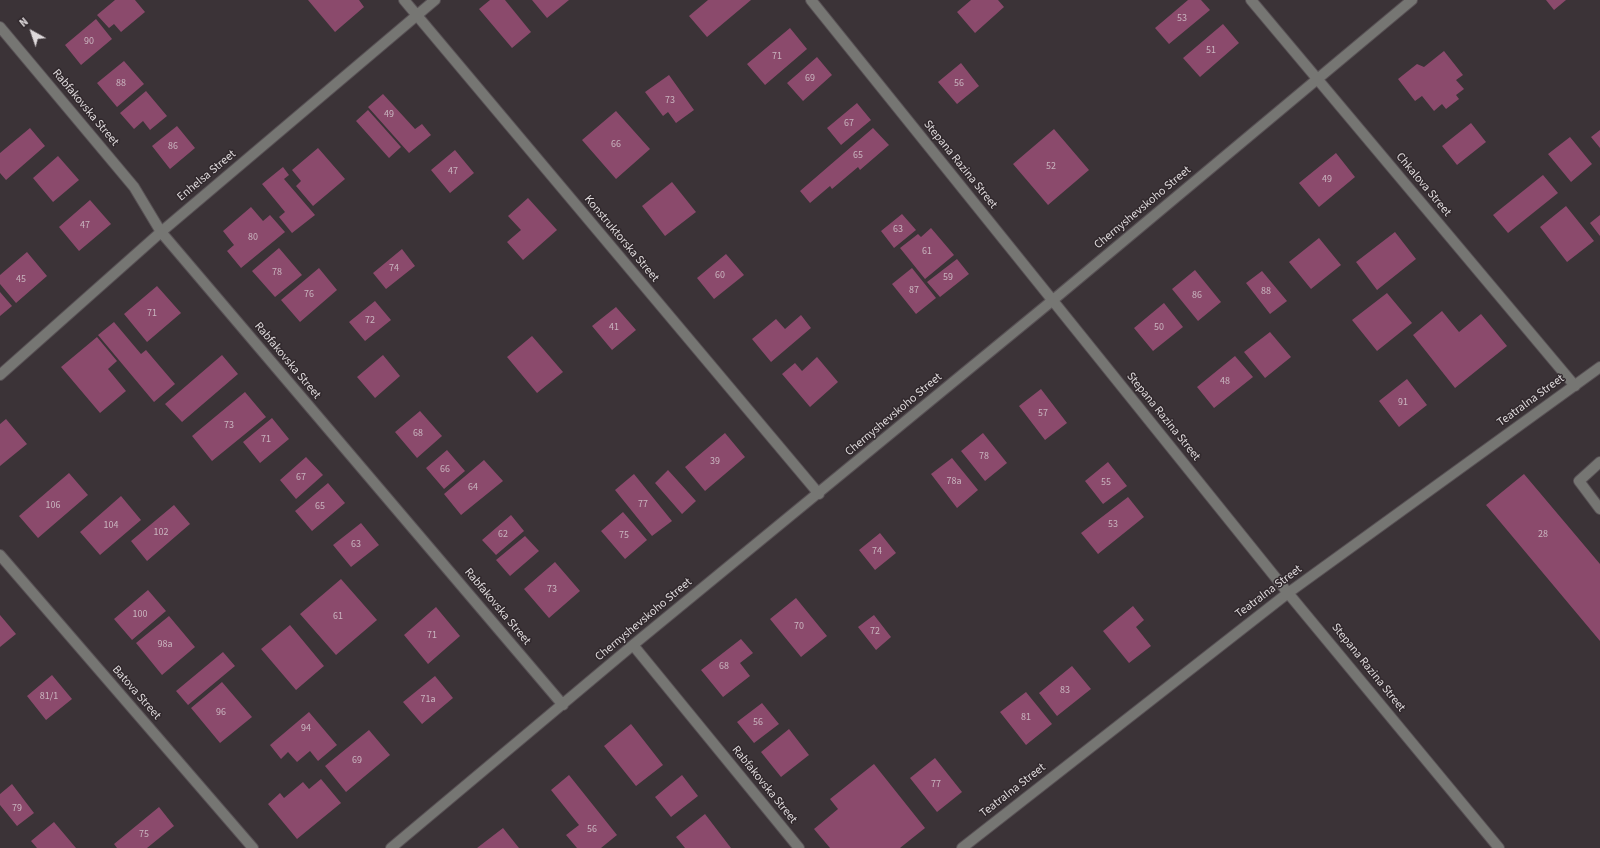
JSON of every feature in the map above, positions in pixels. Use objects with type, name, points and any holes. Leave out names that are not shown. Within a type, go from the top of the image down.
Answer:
[{"type":"street","name":"Konstruktorska Street","points":[[404,0],[819,494]]},
{"type":"street","name":"Enhelsa Street","points":[[0,375],[161,232],[435,0]]},
{"type":"street","name":"Stepana Razina Street","points":[[811,0],[1288,593],[1499,848]]},
{"type":"street","name":"Chkalova Street","points":[[1251,0],[1575,386]]},
{"type":"street","name":"Chernyshevskoho Street","points":[[392,848],[633,646],[1053,300],[1412,0]]},
{"type":"street","name":"Rabfakovska Street","points":[[0,27],[134,187],[161,232],[563,705]]},
{"type":"street","name":"Teatralna Street","points":[[962,848],[1288,593],[1600,368]]},
{"type":"street","points":[[1600,462],[1579,481],[1600,509]]},
{"type":"street","name":"Batova Street","points":[[0,555],[253,848]]},
{"type":"street","name":"Rabfakovska Street","points":[[633,646],[799,848]]},
{"type":"building","points":[[115,0],[135,0],[145,12],[121,32],[114,24],[109,28],[97,15]]},
{"type":"building","points":[[308,0],[359,0],[364,7],[335,32]]},
{"type":"building","points":[[490,0],[505,0],[531,32],[512,48],[479,9]]},
{"type":"building","points":[[532,0],[569,0],[547,18]]},
{"type":"building","points":[[708,0],[751,0],[707,37],[689,16]]},
{"type":"building","points":[[971,0],[998,0],[1004,7],[975,33],[957,12]]},
{"type":"building","points":[[1188,0],[1201,0],[1210,10],[1169,44],[1155,28]]},
{"type":"building","points":[[1546,0],[1566,0],[1554,10]]},
{"type":"building","points":[[96,19],[112,39],[81,65],[65,45]]},
{"type":"building","points":[[1223,24],[1239,43],[1200,77],[1183,58]]},
{"type":"building","points":[[790,28],[807,49],[765,85],[747,64]]},
{"type":"building","points":[[1444,51],[1463,75],[1456,80],[1464,89],[1456,95],[1459,99],[1446,109],[1442,104],[1434,111],[1422,96],[1415,101],[1398,79],[1417,64],[1424,67]]},
{"type":"building","points":[[817,57],[832,75],[803,101],[787,83]]},
{"type":"building","points":[[124,61],[144,84],[117,107],[97,83]]},
{"type":"building","points":[[961,63],[979,86],[957,104],[938,82]]},
{"type":"building","points":[[669,75],[694,110],[676,123],[668,112],[663,116],[645,92]]},
{"type":"building","points":[[146,91],[167,116],[150,130],[143,121],[134,129],[120,113]]},
{"type":"building","points":[[383,94],[415,129],[422,124],[431,135],[409,153],[368,107]]},
{"type":"building","points":[[857,103],[871,120],[841,145],[827,128]]},
{"type":"building","points":[[368,110],[401,147],[389,158],[356,121]]},
{"type":"building","points":[[616,111],[650,149],[616,179],[582,140]]},
{"type":"building","points":[[1471,123],[1486,142],[1457,165],[1442,146]]},
{"type":"building","points":[[177,126],[195,148],[170,169],[152,146]]},
{"type":"building","points":[[30,128],[45,146],[6,180],[0,173],[0,153]]},
{"type":"building","points":[[873,128],[889,145],[860,170],[858,167],[832,189],[830,186],[810,203],[800,191]]},
{"type":"building","points":[[1054,129],[1089,170],[1048,205],[1013,164]]},
{"type":"building","points":[[1600,130],[1600,148],[1591,137]]},
{"type":"building","points":[[1570,137],[1592,164],[1571,182],[1548,154]]},
{"type":"building","points":[[318,148],[345,179],[313,206],[296,186],[301,181],[292,170]]},
{"type":"building","points":[[455,150],[474,173],[450,193],[431,170]]},
{"type":"building","points":[[1336,153],[1355,177],[1319,207],[1299,183]]},
{"type":"building","points":[[58,156],[79,180],[53,202],[33,178]]},
{"type":"building","points":[[283,167],[289,175],[284,179],[315,215],[292,233],[279,217],[285,212],[262,184]]},
{"type":"building","points":[[1543,175],[1558,193],[1508,233],[1493,215]]},
{"type":"building","points":[[672,182],[696,212],[665,236],[642,206]]},
{"type":"building","points":[[528,198],[557,230],[523,260],[507,242],[521,230],[508,216]]},
{"type":"building","points":[[90,200],[111,224],[79,251],[59,227]]},
{"type":"building","points":[[1566,206],[1594,241],[1567,262],[1540,227]]},
{"type":"building","points":[[251,207],[263,221],[270,215],[285,232],[241,268],[227,251],[234,245],[223,231]]},
{"type":"building","points":[[902,214],[916,230],[894,248],[881,231]]},
{"type":"building","points":[[1600,215],[1600,236],[1590,223]]},
{"type":"building","points":[[931,228],[954,255],[925,279],[900,248],[918,234],[921,237]]},
{"type":"building","points":[[1395,232],[1416,259],[1377,290],[1356,262]]},
{"type":"building","points":[[1319,238],[1341,265],[1311,289],[1289,262]]},
{"type":"building","points":[[279,248],[302,275],[275,297],[252,271]]},
{"type":"building","points":[[402,249],[415,266],[386,289],[373,273]]},
{"type":"building","points":[[27,252],[47,276],[16,303],[0,284],[0,275]]},
{"type":"building","points":[[726,254],[744,275],[714,299],[697,278]]},
{"type":"building","points":[[957,259],[969,274],[940,297],[927,282]]},
{"type":"building","points":[[319,268],[337,290],[300,322],[281,300]]},
{"type":"building","points":[[912,268],[936,298],[916,314],[892,284]]},
{"type":"building","points":[[1195,270],[1221,302],[1198,321],[1172,289]]},
{"type":"building","points":[[1262,271],[1287,301],[1270,314],[1246,283]]},
{"type":"building","points":[[157,286],[181,313],[147,342],[124,314]]},
{"type":"building","points":[[0,292],[12,306],[0,316]]},
{"type":"building","points":[[1387,293],[1412,323],[1377,351],[1352,320]]},
{"type":"building","points":[[375,301],[391,320],[365,341],[349,322]]},
{"type":"building","points":[[1164,303],[1183,327],[1153,351],[1134,328]]},
{"type":"building","points":[[616,307],[636,330],[612,350],[592,326]]},
{"type":"building","points":[[1442,311],[1459,332],[1481,314],[1507,346],[1455,388],[1413,335]]},
{"type":"building","points":[[801,315],[811,328],[771,362],[752,339],[776,319],[785,329]]},
{"type":"building","points":[[114,322],[141,354],[146,350],[175,384],[154,402],[98,335]]},
{"type":"building","points":[[1270,332],[1291,357],[1265,378],[1244,352]]},
{"type":"building","points":[[532,336],[563,372],[537,393],[507,357]]},
{"type":"building","points":[[97,337],[117,361],[108,369],[126,391],[100,413],[61,367]]},
{"type":"building","points":[[222,355],[238,374],[182,422],[165,404]]},
{"type":"building","points":[[383,355],[400,376],[375,398],[357,377]]},
{"type":"building","points":[[1235,356],[1253,377],[1214,408],[1197,387]]},
{"type":"building","points":[[817,357],[838,382],[810,407],[782,374],[795,363],[802,371]]},
{"type":"building","points":[[1407,379],[1427,405],[1399,427],[1379,401]]},
{"type":"building","points":[[1041,389],[1067,423],[1045,440],[1019,406]]},
{"type":"building","points":[[245,392],[266,417],[212,461],[192,436]]},
{"type":"building","points":[[420,411],[442,436],[417,458],[395,432]]},
{"type":"building","points":[[272,418],[289,439],[260,463],[243,442]]},
{"type":"building","points":[[6,419],[27,444],[0,466],[0,424]]},
{"type":"building","points":[[725,433],[745,457],[705,491],[685,467]]},
{"type":"building","points":[[983,433],[1007,463],[985,481],[961,451]]},
{"type":"building","points":[[447,450],[465,471],[444,489],[426,468]]},
{"type":"building","points":[[306,457],[323,475],[296,499],[280,480]]},
{"type":"building","points":[[952,458],[978,490],[957,508],[931,474]]},
{"type":"building","points":[[484,460],[503,481],[461,515],[444,494]]},
{"type":"building","points":[[1108,462],[1127,486],[1103,504],[1085,481]]},
{"type":"building","points":[[668,470],[696,501],[682,514],[655,483]]},
{"type":"building","points":[[69,473],[88,495],[38,538],[19,516]]},
{"type":"building","points":[[634,474],[672,521],[652,536],[615,490]]},
{"type":"building","points":[[1524,474],[1600,564],[1600,641],[1486,505]]},
{"type":"building","points":[[328,483],[345,503],[312,531],[295,511]]},
{"type":"building","points":[[121,496],[141,520],[100,555],[80,532]]},
{"type":"building","points":[[1128,497],[1144,517],[1098,554],[1081,533]]},
{"type":"building","points":[[174,505],[190,524],[147,561],[131,541]]},
{"type":"building","points":[[623,512],[647,540],[625,559],[601,531]]},
{"type":"building","points":[[511,515],[524,531],[496,555],[482,540]]},
{"type":"building","points":[[361,523],[379,545],[351,567],[333,545]]},
{"type":"building","points":[[880,533],[896,553],[875,570],[859,550]]},
{"type":"building","points":[[525,536],[539,551],[510,576],[496,560]]},
{"type":"building","points":[[555,562],[580,591],[549,618],[524,589]]},
{"type":"building","points":[[341,579],[377,620],[336,655],[300,614]]},
{"type":"building","points":[[148,590],[166,611],[132,640],[114,619]]},
{"type":"building","points":[[796,598],[827,636],[801,657],[770,619]]},
{"type":"building","points":[[1133,606],[1144,620],[1136,627],[1151,646],[1129,663],[1103,631]]},
{"type":"building","points":[[436,607],[460,636],[428,664],[404,635]]},
{"type":"building","points":[[0,615],[16,634],[0,647]]},
{"type":"building","points":[[874,615],[891,637],[876,650],[858,627]]},
{"type":"building","points":[[169,616],[195,647],[162,675],[136,643]]},
{"type":"building","points":[[290,625],[324,666],[296,690],[261,649]]},
{"type":"building","points":[[741,639],[753,653],[740,663],[750,676],[723,697],[701,670]]},
{"type":"building","points":[[223,652],[235,666],[188,705],[176,691]]},
{"type":"building","points":[[1072,666],[1091,689],[1057,716],[1039,693]]},
{"type":"building","points":[[52,675],[72,699],[46,720],[27,696]]},
{"type":"building","points":[[435,676],[453,698],[422,724],[403,702]]},
{"type":"building","points":[[222,682],[252,717],[220,743],[191,708]]},
{"type":"building","points":[[1026,692],[1052,724],[1026,745],[1000,712]]},
{"type":"building","points":[[762,703],[779,724],[754,743],[737,722]]},
{"type":"building","points":[[309,712],[337,745],[318,761],[310,751],[297,762],[288,752],[281,759],[270,745]]},
{"type":"building","points":[[631,724],[663,765],[636,786],[604,746]]},
{"type":"building","points":[[789,729],[809,755],[781,777],[761,752]]},
{"type":"building","points":[[369,730],[390,755],[346,792],[325,766]]},
{"type":"building","points":[[935,758],[962,792],[937,812],[910,778]]},
{"type":"building","points":[[874,764],[925,828],[900,848],[830,848],[814,829],[838,809],[830,799]]},
{"type":"building","points":[[569,775],[617,835],[601,848],[577,848],[566,835],[579,825],[551,790]]},
{"type":"building","points":[[682,775],[698,796],[671,817],[655,797]]},
{"type":"building","points":[[321,779],[341,803],[297,839],[268,804],[280,793],[284,798],[303,782],[309,789]]},
{"type":"building","points":[[12,784],[34,813],[17,826],[0,805],[0,794]]},
{"type":"building","points":[[159,807],[174,826],[147,848],[117,848],[114,844]]},
{"type":"building","points":[[705,814],[731,848],[685,848],[676,837]]},
{"type":"building","points":[[54,822],[76,848],[37,848],[31,841]]},
{"type":"building","points":[[503,828],[519,848],[477,848]]}]
